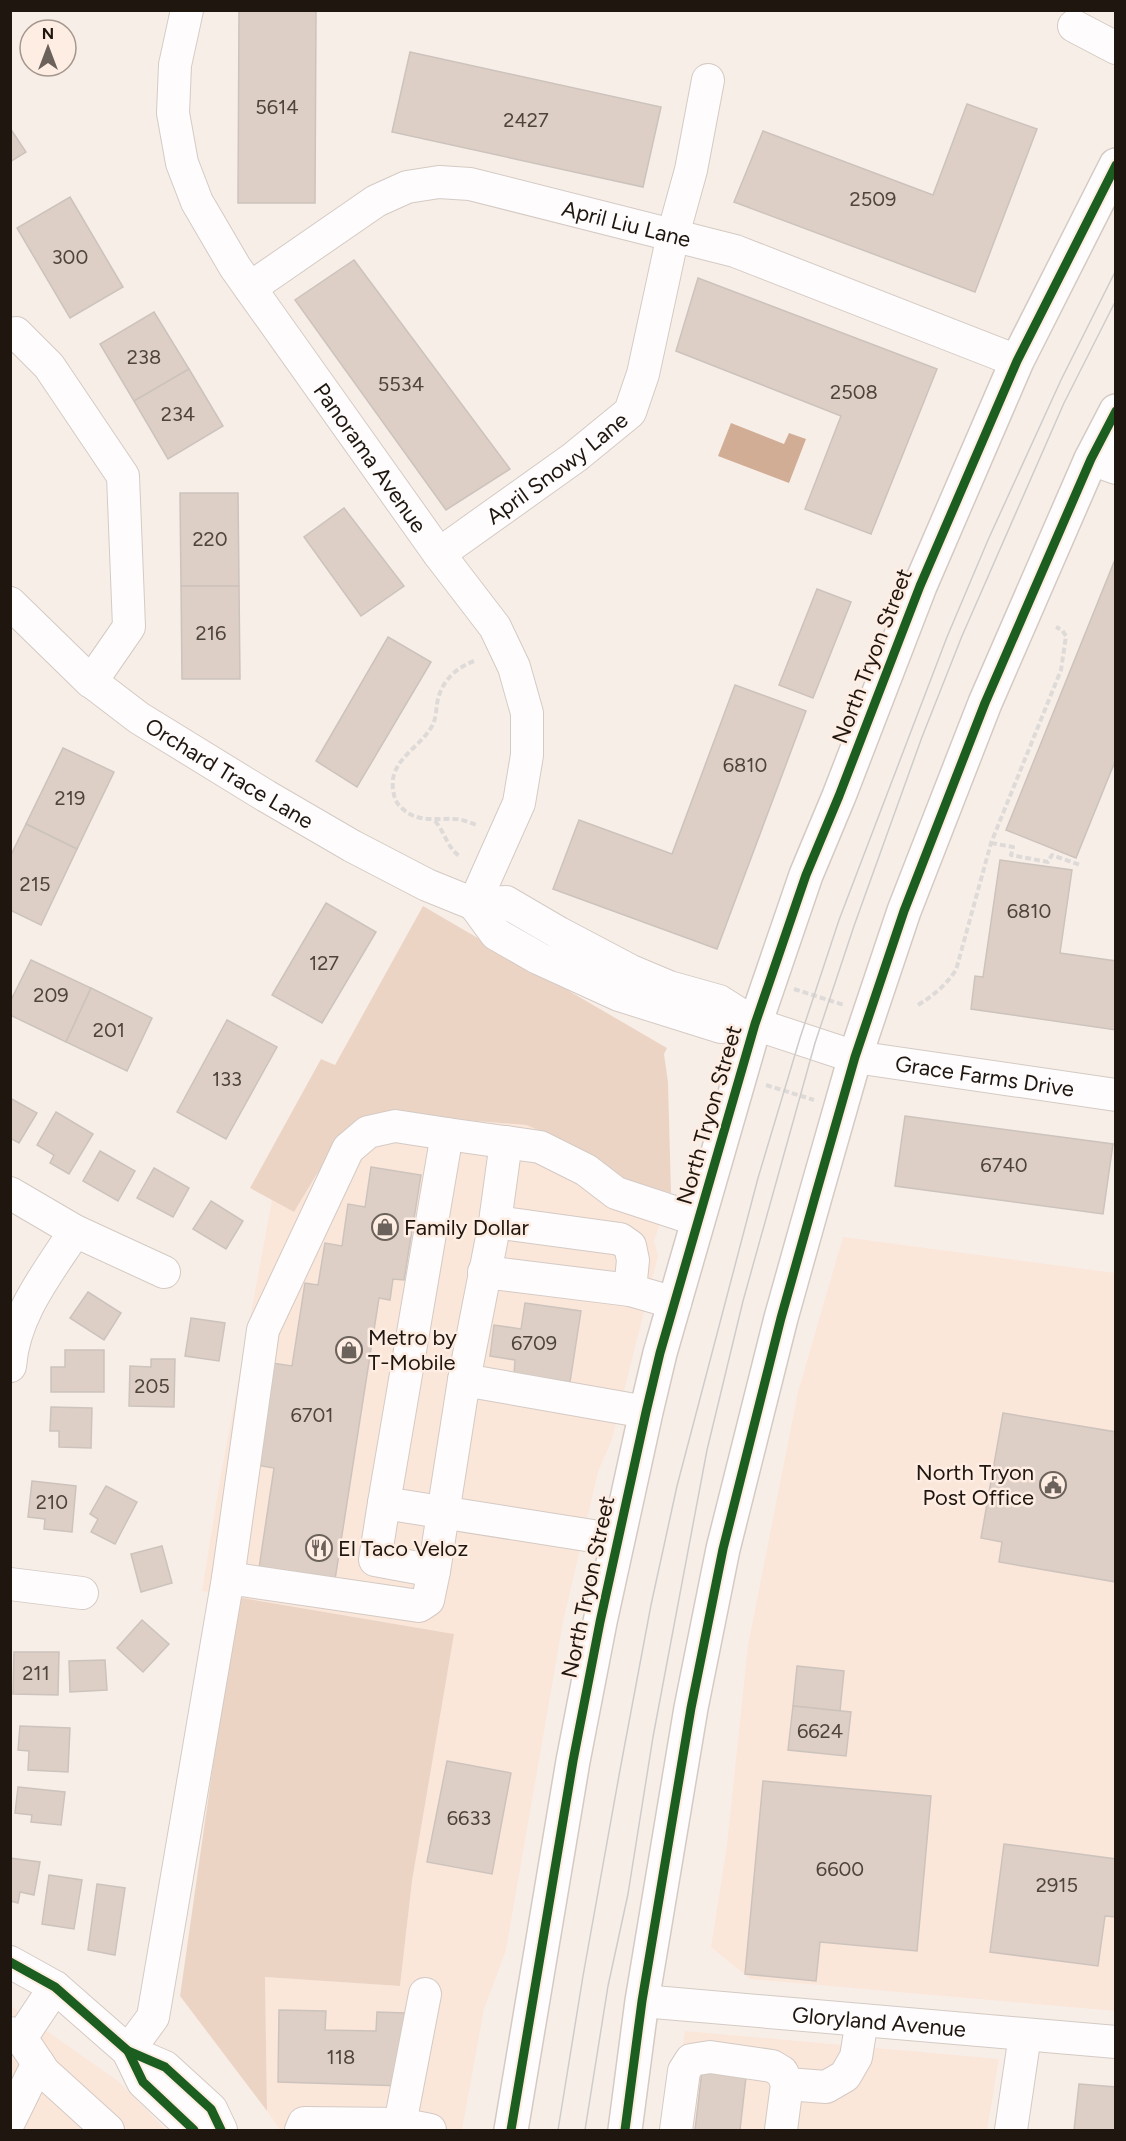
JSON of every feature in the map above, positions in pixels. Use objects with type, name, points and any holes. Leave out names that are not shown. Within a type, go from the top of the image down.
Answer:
[{"type":"main road","name":"North Tryon Street","points":[[511,2130],[573,1761],[600,1622],[646,1412],[698,1220],[755,1024],[806,875],[920,586],[1017,361],[1116,165]]},
{"type":"main road","points":[[625,2130],[642,2001],[691,1708],[723,1550],[781,1318],[855,1056],[904,910],[985,703],[1103,464],[1116,411]]},
{"type":"street","name":"Panorama Avenue","points":[[187,10],[174,65],[173,113],[182,163],[197,202],[231,262],[439,554],[495,627],[514,667],[527,712],[527,755],[519,803],[474,904]]},
{"type":"street","points":[[1074,26],[1116,48]]},
{"type":"street","name":"April Snowy Lane","points":[[439,554],[575,457],[630,412],[643,374],[673,235],[691,170],[708,80]]},
{"type":"street","name":"April Liu Lane","points":[[250,288],[376,201],[407,187],[439,182],[470,184],[735,251],[1017,361]]},
{"type":"street","points":[[10,334],[16,333],[49,366],[123,476],[129,627],[92,682]]},
{"type":"street","name":"Orchard Trace Lane","points":[[10,603],[92,682],[148,724],[352,846],[427,885],[474,904],[506,902],[559,933],[631,970],[669,987],[719,1001],[755,1024],[855,1056]]},
{"type":"street","name":"Grace Farms Drive","points":[[855,1056],[1116,1095]]},
{"type":"street","points":[[128,2051],[153,2017],[228,1578],[263,1330],[348,1149],[368,1132],[395,1126],[540,1147],[586,1170],[616,1193],[698,1220]]},
{"type":"street","points":[[434,1571],[375,1560],[447,1134]]},
{"type":"street","points":[[228,1578],[419,1606],[428,1600],[464,1380],[495,1222],[506,1142]]},
{"type":"street","points":[[10,1192],[75,1231],[164,1272]]},
{"type":"street","points":[[495,1222],[620,1239],[630,1246],[633,1260],[630,1290]]},
{"type":"street","points":[[10,1366],[21,1319],[75,1231]]},
{"type":"street","points":[[484,1272],[630,1290],[675,1303]]},
{"type":"street","points":[[464,1380],[646,1412]]},
{"type":"street","points":[[384,1503],[618,1540]]},
{"type":"street","points":[[10,1584],[82,1593]]},
{"type":"street","points":[[10,1962],[56,1987],[128,2051],[165,2067],[211,2109],[221,2130]]},
{"type":"street","points":[[10,2120],[23,2045],[56,1987]]},
{"type":"street","points":[[301,2130],[304,2123],[365,2127],[415,2127],[425,1994]]},
{"type":"street","name":"Gloryland Avenue","points":[[642,2001],[1116,2042]]},
{"type":"street","points":[[710,2057],[715,2007]]},
{"type":"street","points":[[788,2084],[826,2087],[845,2076],[856,2057],[862,2020]]},
{"type":"street","points":[[1011,2130],[1025,2035]]},
{"type":"street","points":[[23,2045],[44,2072],[107,2130]]},
{"type":"street","points":[[128,2051],[144,2082],[194,2130]]},
{"type":"street","points":[[676,2130],[684,2071],[691,2060],[710,2057],[772,2066],[782,2072],[788,2084],[781,2130]]},
{"type":"path","points":[[918,1005],[948,982],[956,970],[992,843],[1061,670],[1066,636],[1056,627]]},
{"type":"path","points":[[474,661],[462,665],[449,677],[442,688],[433,724],[422,741],[401,760],[394,774],[393,785],[395,800],[403,810],[415,816],[435,820],[455,819],[477,825]]},
{"type":"path","points":[[435,820],[452,850],[461,857]]},
{"type":"path","points":[[992,843],[1013,848],[1011,855],[1048,862],[1052,855],[1080,866]]},
{"type":"path","points":[[793,989],[846,1006]]},
{"type":"path","points":[[764,1084],[814,1100]]},
{"type":"shaded area","points":[[731,423],[784,444],[789,433],[806,439],[789,483],[718,456]]},
{"type":"shaded area","points":[[423,906],[667,1048],[664,1054],[668,1082],[671,1193],[625,1180],[568,1142],[526,1125],[451,1119],[336,1147],[294,1212],[250,1188],[321,1059],[335,1065]]},
{"type":"shaded area","points":[[451,1119],[526,1125],[568,1142],[625,1180],[671,1193],[654,1241],[658,1256],[612,1439],[598,1472],[563,1622],[506,1950],[484,2009],[462,2130],[280,2130],[267,2111],[265,1977],[400,1986],[412,1881],[454,1634],[202,1591],[220,1480],[272,1200],[294,1212],[336,1147]]},
{"type":"shaded area","points":[[843,1237],[1115,1273],[1115,2011],[750,1979],[711,1947],[727,1845],[748,1645],[798,1392]]},
{"type":"shaded area","points":[[237,1597],[454,1634],[412,1881],[400,1986],[265,1977],[267,2111],[180,1996]]},
{"type":"shaded area","points":[[11,2006],[118,2081],[166,2130],[11,2130]]},
{"type":"shaded area","points":[[685,2031],[999,2059],[987,2130],[669,2130]]},
{"type":"building","points":[[239,10],[316,10],[315,203],[238,203]]},
{"type":"building","points":[[410,52],[661,107],[643,187],[392,132]]},
{"type":"building","points":[[967,104],[1037,129],[975,292],[734,202],[763,131],[933,195]]},
{"type":"building","points":[[10,128],[26,152],[10,162]]},
{"type":"building","points":[[70,197],[123,287],[70,318],[17,228]]},
{"type":"building","points":[[354,260],[510,469],[446,510],[295,300]]},
{"type":"building","points":[[698,278],[937,369],[871,534],[805,509],[841,416],[676,351]]},
{"type":"building","points":[[154,312],[189,369],[134,401],[100,344]]},
{"type":"building","points":[[189,369],[223,426],[168,459],[134,401]]},
{"type":"building","points":[[180,493],[238,493],[239,586],[181,586]]},
{"type":"building","points":[[344,508],[404,586],[361,616],[304,537]]},
{"type":"building","points":[[1116,557],[1116,759],[1076,858],[1006,830]]},
{"type":"building","points":[[181,586],[239,586],[240,679],[182,679]]},
{"type":"building","points":[[817,589],[851,602],[813,698],[779,685]]},
{"type":"building","points":[[388,637],[431,662],[357,787],[316,761]]},
{"type":"building","points":[[735,685],[806,711],[717,949],[553,889],[579,820],[672,854]]},
{"type":"building","points":[[63,748],[114,772],[77,849],[26,824]]},
{"type":"building","points":[[26,824],[77,849],[41,925],[10,910],[10,857]]},
{"type":"building","points":[[1000,860],[1072,870],[1060,953],[1116,961],[1116,1030],[971,1009],[975,976],[983,977]]},
{"type":"building","points":[[326,903],[376,932],[322,1023],[272,995]]},
{"type":"building","points":[[31,960],[91,988],[66,1042],[10,1015],[10,1002]]},
{"type":"building","points":[[91,988],[152,1018],[127,1071],[66,1042]]},
{"type":"building","points":[[227,1020],[277,1047],[226,1139],[177,1112]]},
{"type":"building","points":[[10,1098],[37,1113],[19,1143],[10,1138]]},
{"type":"building","points":[[56,1112],[93,1134],[69,1174],[50,1163],[54,1155],[37,1145]]},
{"type":"building","points":[[905,1116],[1113,1144],[1103,1214],[895,1186]]},
{"type":"building","points":[[100,1151],[135,1171],[118,1201],[83,1181]]},
{"type":"building","points":[[371,1167],[421,1175],[404,1280],[393,1279],[390,1300],[379,1298],[334,1586],[258,1575],[274,1468],[256,1465],[272,1363],[292,1366],[305,1283],[318,1285],[325,1243],[342,1246],[348,1204],[365,1207]]},
{"type":"building","points":[[154,1168],[189,1188],[173,1217],[137,1198]]},
{"type":"building","points":[[211,1201],[243,1221],[226,1249],[193,1229]]},
{"type":"building","points":[[88,1292],[121,1313],[104,1340],[70,1318]]},
{"type":"building","points":[[525,1303],[581,1311],[570,1382],[514,1374],[515,1360],[490,1356],[494,1325],[521,1329]]},
{"type":"building","points":[[191,1318],[225,1323],[219,1361],[185,1356]]},
{"type":"building","points":[[65,1350],[104,1350],[104,1392],[51,1392],[51,1367],[65,1367]]},
{"type":"building","points":[[151,1359],[175,1359],[174,1407],[129,1406],[130,1366],[151,1367]]},
{"type":"building","points":[[51,1407],[92,1408],[91,1448],[59,1447],[59,1431],[50,1431]]},
{"type":"building","name":"North Tryon Post Office","points":[[1003,1413],[1116,1432],[1116,1582],[999,1562],[1002,1542],[981,1538]]},
{"type":"building","points":[[32,1481],[76,1486],[72,1532],[44,1529],[45,1519],[28,1517]]},
{"type":"building","points":[[106,1486],[137,1502],[115,1544],[91,1532],[98,1519],[90,1514]]},
{"type":"building","points":[[162,1546],[172,1583],[141,1592],[131,1554]]},
{"type":"building","points":[[142,1620],[169,1644],[143,1672],[117,1648]]},
{"type":"building","points":[[14,1652],[59,1652],[58,1695],[13,1694]]},
{"type":"building","points":[[105,1660],[107,1690],[70,1692],[69,1661]]},
{"type":"building","points":[[797,1666],[844,1671],[840,1711],[793,1706]]},
{"type":"building","points":[[793,1706],[851,1712],[846,1756],[788,1750]]},
{"type":"building","points":[[20,1726],[70,1728],[68,1772],[28,1770],[29,1751],[18,1750]]},
{"type":"building","points":[[447,1761],[511,1773],[492,1874],[427,1862]]},
{"type":"building","points":[[763,1781],[931,1796],[917,1951],[820,1942],[816,1981],[745,1974]]},
{"type":"building","points":[[18,1787],[65,1792],[61,1825],[31,1822],[32,1815],[15,1813]]},
{"type":"building","points":[[1004,1844],[1116,1859],[1115,1917],[1105,1916],[1098,1966],[990,1952]]},
{"type":"building","points":[[10,1858],[40,1862],[34,1895],[20,1892],[18,1903],[10,1901]]},
{"type":"building","points":[[49,1875],[82,1880],[74,1929],[42,1924]]},
{"type":"building","points":[[97,1884],[125,1888],[115,1955],[88,1950]]},
{"type":"building","points":[[279,2010],[326,2011],[325,2030],[376,2031],[377,2012],[405,2013],[404,2086],[278,2082]]},
{"type":"building","points":[[702,2071],[746,2077],[740,2130],[695,2130]]},
{"type":"building","points":[[1079,2084],[1116,2087],[1116,2130],[1074,2130]]},
{"type":"tram line","points":[[558,2130],[583,1976],[651,1605],[677,1486],[758,1178],[800,1038],[839,920],[947,637],[988,540],[1061,380],[1116,270]]},
{"type":"tram line","points":[[585,2130],[608,1986],[628,1894],[653,1737],[707,1450],[743,1301],[815,1043],[854,926],[922,737],[962,636],[1064,403],[1116,300]]},
{"type":"cycle path","points":[[511,2130],[573,1761],[600,1622],[646,1412],[660,1353],[755,1024],[806,875],[920,586],[1017,361],[1116,165]]},
{"type":"cycle path","points":[[625,2130],[642,2001],[691,1708],[723,1549],[781,1318],[815,1197],[855,1057],[904,911],[985,703],[1091,459],[1116,411]]},
{"type":"cycle path","points":[[10,1962],[55,1987],[128,2051],[165,2067],[211,2109],[221,2130]]},
{"type":"cycle path","points":[[128,2051],[143,2082],[194,2130]]},
{"type":"place","name":"Family Dollar","points":[[385,1227]]},
{"type":"place","name":"Metro by T-Mobile","points":[[349,1350]]},
{"type":"place","name":"North Tryon Post Office","points":[[1053,1485]]},
{"type":"place","name":"El Taco Veloz","points":[[319,1548]]}]
